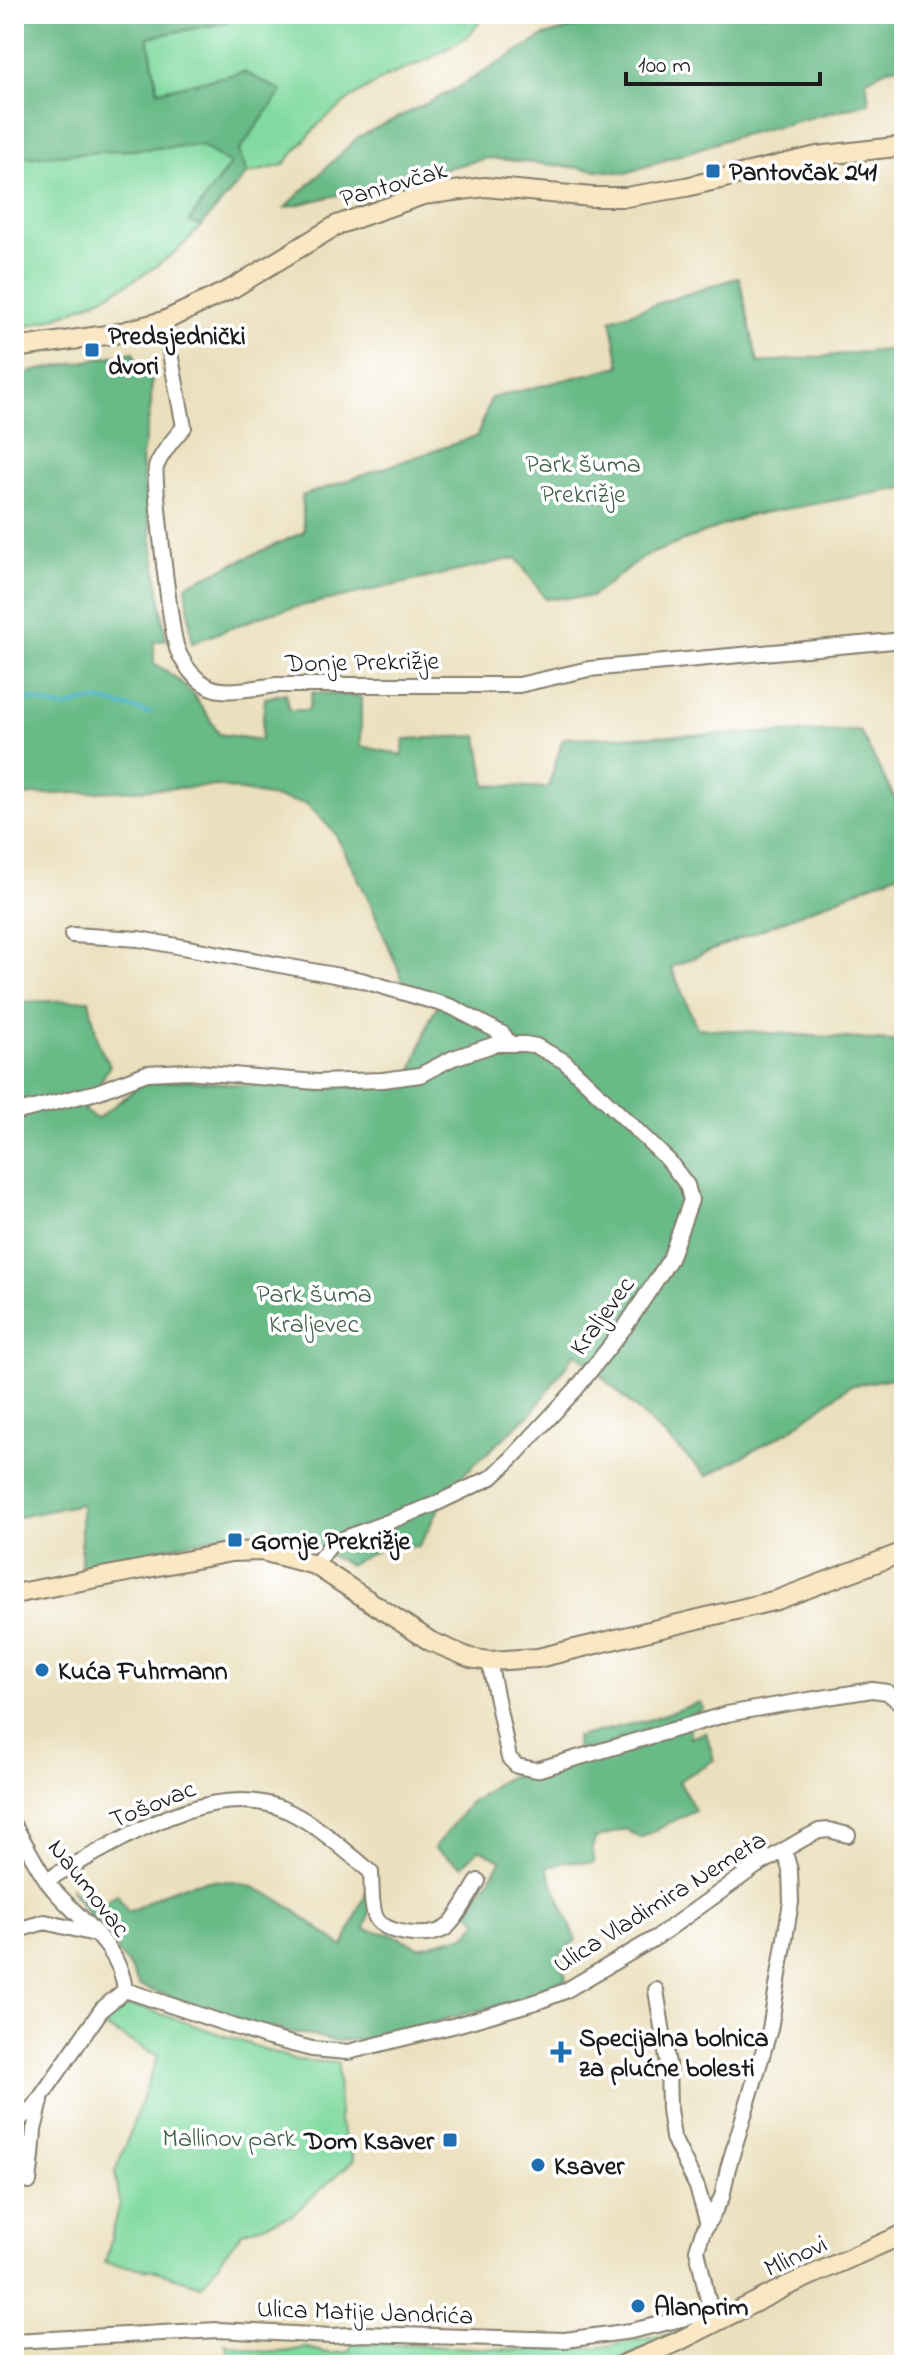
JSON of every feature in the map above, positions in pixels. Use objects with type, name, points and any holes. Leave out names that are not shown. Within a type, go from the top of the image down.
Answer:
[{"type":"main road","name":"Pantovčak","points":[[14,348],[114,334],[164,321],[233,288],[337,225],[423,195],[485,187],[592,197],[626,197],[686,187],[817,156],[904,146]]},
{"type":"main road","points":[[14,1594],[231,1552],[262,1551],[315,1565],[434,1644],[470,1658],[489,1661],[538,1658],[777,1600],[904,1552]]},
{"type":"main road","name":"Mlinovi","points":[[622,2365],[904,2234]]},
{"type":"street","name":"Donje Prekrižje","points":[[164,321],[184,427],[155,469],[166,581],[176,648],[190,672],[211,688],[519,685],[589,669],[904,640]]},
{"type":"street","name":"Kraljevec","points":[[72,935],[139,939],[361,980],[452,1007],[503,1034],[510,1044]]},
{"type":"street","name":"Kraljevec","points":[[14,1113],[97,1092],[147,1073],[186,1071],[316,1082],[383,1080],[420,1075],[453,1058],[496,1044],[536,1046],[564,1061],[668,1160],[687,1185],[691,1200],[670,1259],[625,1327],[576,1389],[492,1477],[433,1505],[332,1543],[315,1565]]},
{"type":"street","points":[[489,1661],[509,1758],[517,1766],[536,1770],[727,1714],[790,1703],[872,1690],[887,1692],[904,1706]]},
{"type":"street","name":"Tošovac","points":[[48,1882],[57,1874],[178,1813],[229,1800],[266,1803],[283,1809],[324,1833],[371,1872],[375,1914],[379,1922],[394,1929],[429,1936],[438,1933],[450,1925],[478,1881]]},
{"type":"street","name":"Naumovac","points":[[14,1826],[48,1882],[96,1934],[120,1966],[125,1990]]},
{"type":"street","name":"Ulica Vladimira Nemeta","points":[[125,1990],[269,2038],[312,2049],[348,2052],[456,2025],[565,1991],[657,1937],[721,1890],[784,1850],[819,1831],[848,1835]]},
{"type":"street","points":[[708,2224],[722,2197],[728,2168],[765,2053],[776,2001],[792,1888],[784,1850]]},
{"type":"street","points":[[14,1931],[45,1922],[96,1934]]},
{"type":"street","points":[[14,2125],[31,2111],[102,2009],[125,1990]]},
{"type":"street","points":[[656,1990],[668,2064],[673,2138],[697,2187],[708,2224]]},
{"type":"street","points":[[29,2182],[34,2130],[42,2095]]},
{"type":"street","points":[[14,2139],[23,2144],[32,2156]]},
{"type":"street","name":"Ulica Matije Jandrića","points":[[14,2341],[218,2330],[332,2336],[364,2334],[565,2340],[606,2336],[707,2313],[710,2309],[697,2258],[699,2242],[708,2224]]},
{"type":"green space","points":[[14,14],[239,14],[223,23],[148,37],[158,91],[244,72],[282,91],[239,151],[247,174],[201,226],[189,222],[230,164],[201,145],[14,158]]},
{"type":"green space","points":[[239,14],[485,14],[470,35],[351,98],[320,123],[283,165],[247,174],[239,151],[281,91],[244,72],[157,91],[148,37],[223,23]]},
{"type":"green space","points":[[621,14],[904,14],[904,65],[866,79],[869,103],[734,137],[626,173],[488,158],[285,208],[358,137],[450,92],[544,36]]},
{"type":"green space","points":[[201,145],[230,164],[189,221],[201,226],[183,246],[145,273],[101,298],[55,317],[14,328],[14,158]]},
{"type":"green space","name":"Park šuma Prekrižje","points":[[739,277],[758,363],[904,348],[904,488],[747,516],[643,557],[591,597],[546,599],[516,558],[270,613],[192,643],[186,585],[304,532],[302,496],[477,436],[491,398],[620,366],[611,319]]},
{"type":"green space","name":"Park šuma Kraljevec","points":[[134,352],[137,369],[152,369],[151,405],[141,462],[166,640],[154,642],[154,664],[184,685],[219,734],[261,740],[265,698],[286,693],[289,710],[309,710],[312,692],[361,697],[361,746],[402,755],[405,739],[478,736],[486,785],[548,788],[563,738],[860,731],[904,816],[904,871],[671,967],[697,1028],[904,1042],[904,1376],[849,1386],[789,1431],[707,1476],[576,1352],[533,1411],[452,1485],[419,1546],[382,1548],[349,1565],[268,1525],[81,1567],[81,1504],[14,1518],[14,1002],[89,1000],[99,1046],[110,1065],[84,1111],[97,1119],[142,1084],[187,1080],[240,1085],[378,1087],[408,1083],[430,1019],[441,999],[403,981],[370,902],[335,833],[307,804],[217,786],[14,796],[14,375]]},
{"type":"green space","points":[[700,1702],[703,1709],[689,1717],[690,1738],[706,1732],[714,1760],[679,1781],[695,1810],[640,1838],[626,1829],[595,1838],[592,1850],[594,1863],[565,1861],[547,1868],[576,1940],[560,1954],[566,1979],[518,2000],[374,2038],[338,2041],[248,2023],[139,1986],[124,1960],[70,1888],[93,1911],[117,1894],[128,1912],[172,1890],[198,1882],[244,1884],[284,1903],[343,1947],[367,1890],[373,1899],[365,1929],[394,1935],[419,1947],[467,1935],[478,1921],[468,1911],[502,1860],[479,1849],[462,1866],[434,1848],[469,1804],[510,1776],[531,1775],[577,1763],[576,1737],[648,1720]]},
{"type":"green space","name":"Mallinov park","points":[[120,2005],[146,2009],[296,2060],[338,2063],[339,2122],[354,2160],[292,2215],[242,2232],[202,2285],[152,2270],[105,2263],[120,2203],[115,2172],[158,2056],[97,2023],[112,2008]]},
{"type":"green space","points":[[677,2333],[678,2336],[604,2365],[235,2365],[225,2343],[275,2352],[305,2347],[328,2353],[344,2352],[350,2351],[351,2343],[524,2350],[601,2347]]},
{"type":"waterway","points":[[14,696],[64,708],[86,701],[102,701],[151,713]]},
{"type":"place","name":"Pantovčak 241","points":[[713,171]]},
{"type":"place","name":"Predsjednički dvori","points":[[92,350]]},
{"type":"place","name":"Gornje Prekrižje","points":[[235,1540]]},
{"type":"place","name":"Kuća Fuhrmann","points":[[42,1670]]},
{"type":"place","name":"Specijalna bolnica za plućne bolesti","points":[[561,2052]]},
{"type":"place","name":"Dom Ksaver","points":[[450,2140]]},
{"type":"place","name":"Ksaver","points":[[538,2165]]},
{"type":"place","name":"Alanprim","points":[[638,2306]]}]
